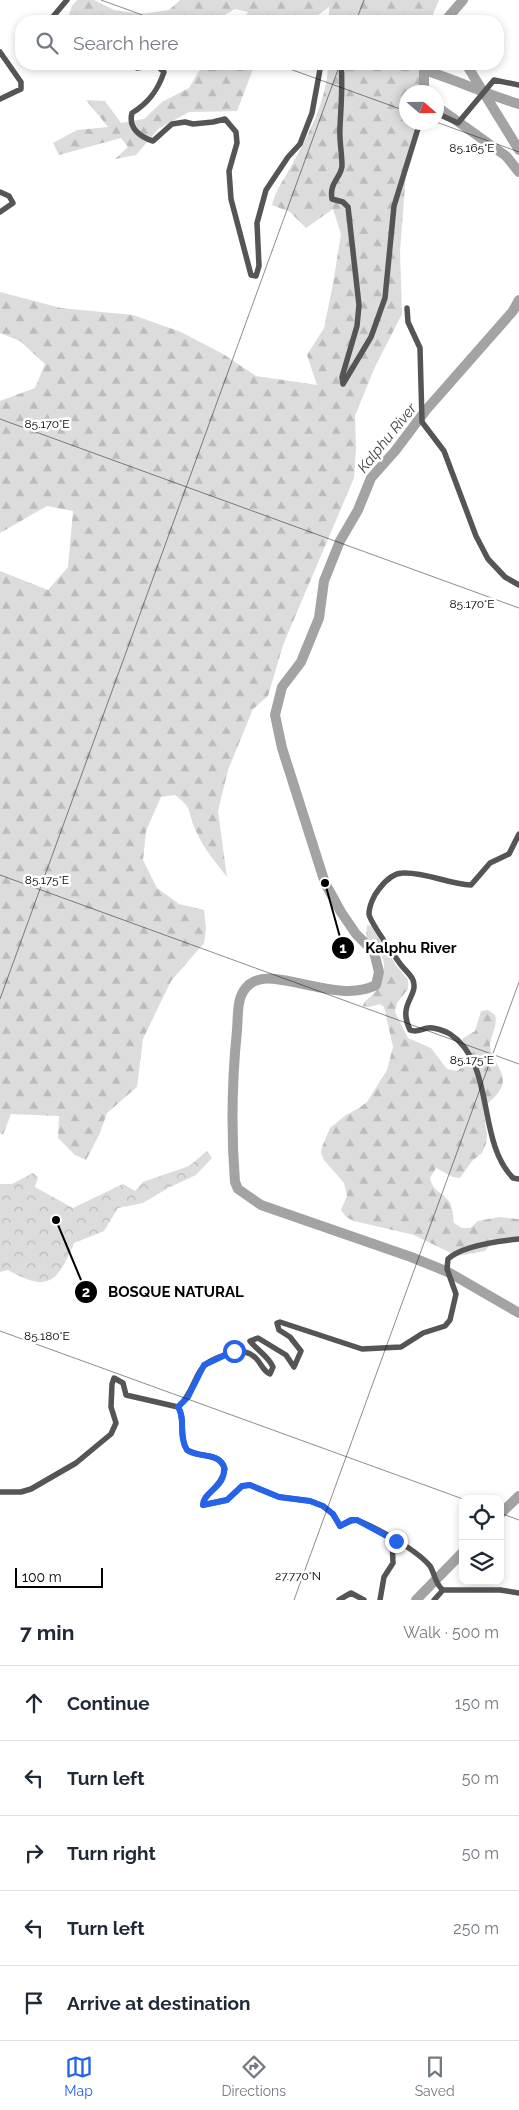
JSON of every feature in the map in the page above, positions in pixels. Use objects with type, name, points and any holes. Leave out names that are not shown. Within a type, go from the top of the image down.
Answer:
[{"type":"street","points":[[54,15],[67,0]]},
{"type":"street","points":[[0,52],[21,82],[21,89],[0,99]]},
{"type":"street","points":[[161,70],[164,72],[158,89],[142,107],[132,113],[130,118],[133,128],[142,138],[153,141],[172,124],[185,122],[193,124],[225,120],[236,132],[237,143],[229,171],[231,200],[251,274],[256,276],[260,266],[258,222],[266,190],[288,157],[300,144],[312,113],[320,70]]},
{"type":"street","points":[[342,70],[343,87],[340,128],[342,169],[332,183],[331,195],[332,199],[343,202],[348,208],[359,305],[357,326],[342,377],[343,384],[370,337],[385,298],[394,206],[418,130]]},
{"type":"street","points":[[444,117],[458,123],[494,80],[519,86]]},
{"type":"street","points":[[0,192],[10,196],[13,203],[0,212]]},
{"type":"street","points":[[407,308],[408,322],[420,348],[422,422],[444,451],[476,536],[488,559],[505,577],[519,585]]},
{"type":"street","points":[[519,834],[509,854],[490,863],[471,885],[409,873],[395,874],[379,889],[369,914],[385,941],[412,978],[414,986],[405,1014],[405,1020],[410,1030],[414,1032],[429,1028],[440,1030],[450,1034],[468,1050],[478,1074],[497,1150],[509,1174],[513,1178],[519,1179]]},
{"type":"street","points":[[178,1407],[188,1397],[204,1365],[234,1351],[245,1352],[259,1360],[265,1371],[270,1374],[273,1367],[271,1362],[250,1342],[253,1339],[258,1338],[286,1355],[294,1367],[301,1351],[290,1337],[279,1330],[277,1323],[280,1322],[362,1349],[400,1347],[423,1333],[445,1326],[450,1320],[456,1294],[447,1269],[448,1259],[455,1253],[519,1239]]},
{"type":"street","points":[[0,1492],[31,1490],[46,1479],[76,1463],[111,1434],[116,1423],[111,1407],[114,1378],[123,1383],[126,1395],[178,1407],[181,1412],[182,1440],[187,1450],[215,1457],[221,1461],[224,1467],[221,1482],[204,1499],[203,1505],[227,1500],[242,1486],[250,1485],[279,1497],[319,1504],[333,1514],[340,1526],[351,1520],[357,1520],[410,1549],[429,1565],[442,1590]]},
{"type":"street","points":[[380,1600],[384,1577],[393,1563],[392,1539]]},
{"type":"street","points":[[442,1590],[500,1590],[519,1593]]},
{"type":"street","points":[[434,1600],[442,1590]]},
{"type":"street","points":[[339,1600],[351,1593],[364,1600]]},
{"type":"green space","points":[[77,0],[94,0],[114,10],[141,14],[169,10],[180,0],[439,0],[433,15],[329,15],[329,7],[318,15],[246,15],[248,12],[235,9],[224,15],[69,15],[72,6]]},
{"type":"green space","points":[[253,70],[237,111],[189,112],[158,129],[136,155],[115,159],[128,147],[121,138],[59,155],[53,143],[77,130],[108,127],[86,100],[105,101],[121,123],[144,119],[162,102],[189,88],[199,71]]},
{"type":"green space","points":[[328,70],[419,70],[419,85],[399,85],[399,130],[417,130],[406,173],[400,251],[402,314],[374,369],[355,416],[356,448],[354,478],[283,645],[268,696],[253,709],[228,770],[218,811],[227,877],[202,843],[193,825],[188,808],[175,795],[161,797],[146,831],[143,860],[157,888],[179,904],[204,910],[206,928],[204,943],[171,981],[143,1039],[137,1087],[107,1113],[100,1133],[86,1160],[75,1155],[58,1138],[59,1116],[11,1114],[3,1135],[0,1133],[0,571],[48,590],[68,567],[73,511],[47,506],[0,533],[0,401],[35,388],[45,364],[20,341],[0,333],[0,292],[61,308],[133,315],[181,332],[223,354],[256,376],[317,385],[307,355],[324,328],[341,234],[333,209],[306,228],[290,212],[272,205],[277,190],[315,119],[324,91]]},
{"type":"green space","points":[[367,925],[371,926],[408,980],[408,989],[397,1003],[395,1012],[408,1038],[431,1048],[447,1069],[457,1071],[463,1065],[466,1052],[462,1039],[475,1031],[481,1011],[488,1010],[495,1015],[496,1023],[490,1045],[492,1056],[501,1071],[503,1082],[497,1094],[483,1109],[487,1135],[486,1144],[482,1153],[472,1161],[460,1178],[453,1177],[436,1168],[430,1178],[436,1190],[450,1203],[454,1223],[462,1228],[470,1228],[478,1221],[499,1217],[519,1219],[519,1237],[493,1241],[485,1251],[457,1256],[414,1235],[354,1221],[346,1217],[341,1210],[347,1196],[344,1183],[324,1160],[321,1153],[322,1147],[330,1128],[367,1102],[387,1070],[393,1047],[384,1007],[380,1004],[369,1007],[363,1006],[376,991],[384,968],[380,954],[366,937]]},
{"type":"green space","points":[[207,1151],[212,1158],[196,1175],[168,1188],[143,1203],[118,1208],[104,1231],[74,1243],[63,1267],[50,1280],[42,1282],[33,1281],[8,1270],[0,1272],[0,1184],[12,1184],[33,1173],[38,1177],[35,1187],[73,1208],[123,1184],[135,1191],[143,1182],[189,1166]]},
{"type":"waterway","name":"Kalphu River","points":[[450,15],[463,0]]},
{"type":"waterway","points":[[424,70],[519,104]]},
{"type":"waterway","name":"Kalphu River","points":[[424,70],[424,85]]},
{"type":"waterway","points":[[470,70],[519,150]]},
{"type":"waterway","name":"Kalphu River","points":[[444,112],[506,156],[519,172]]},
{"type":"waterway","name":"Kalphu River","points":[[519,300],[513,311],[426,410],[395,451],[371,478],[358,510],[340,541],[324,581],[319,618],[301,662],[282,687],[275,715],[282,748],[325,883],[356,934],[374,952],[379,972],[376,985],[352,991],[326,989],[270,979],[255,981],[247,987],[241,996],[238,1008],[233,1106],[235,1182],[238,1189],[261,1205],[411,1257],[448,1272],[519,1313]]},
{"type":"waterway","name":"Kalphu River","points":[[504,1510],[519,1496]]},
{"type":"waterway","name":"Kalphu River","points":[[416,1600],[459,1556]]},
{"type":"place","name":"Kalphu River","points":[[325,883]]},
{"type":"place","name":"BOSQUE NATURAL","points":[[56,1220]]},
{"type":"route","points":[[234,1351],[204,1365],[188,1397],[178,1407],[181,1412],[182,1440],[187,1450],[215,1457],[224,1464],[225,1472],[221,1482],[204,1499],[202,1504],[206,1506],[227,1500],[242,1486],[250,1485],[279,1497],[319,1504],[333,1514],[340,1526],[351,1520],[357,1520],[396,1541]]}]
